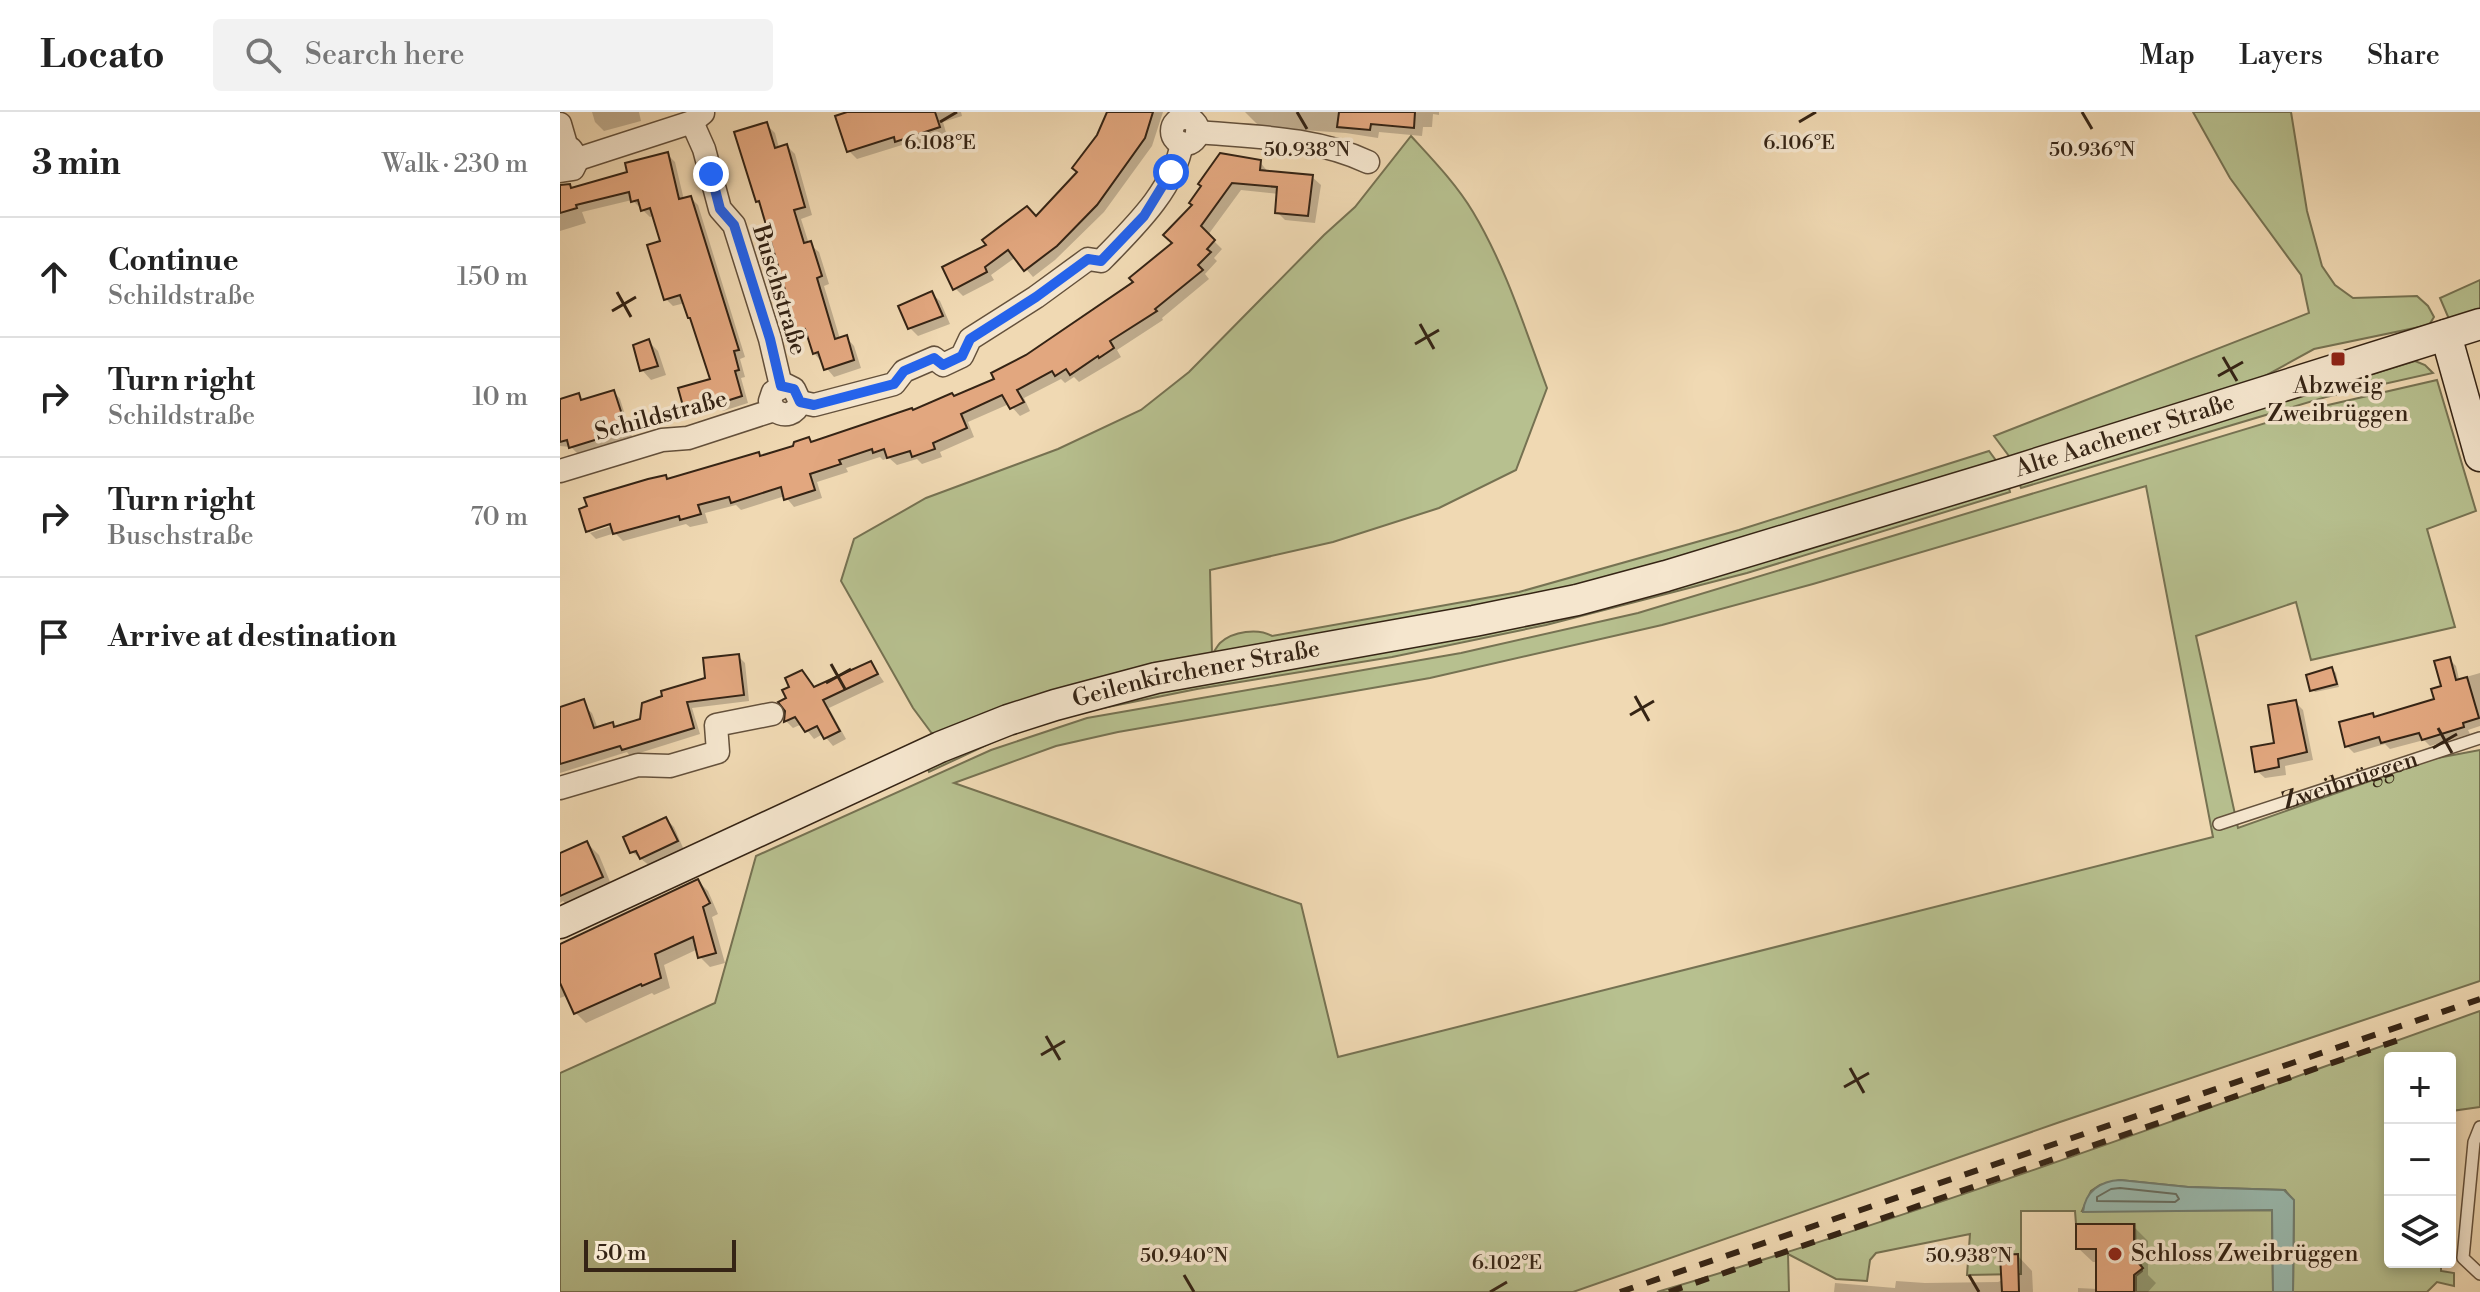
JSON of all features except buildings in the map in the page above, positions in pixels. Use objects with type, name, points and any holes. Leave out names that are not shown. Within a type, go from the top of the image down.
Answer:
[{"type":"main road","name":"Alte Aachener Straße","points":[[1863,517],[2480,324]]},
{"type":"main road","points":[[2446,335],[2480,456]]},
{"type":"main road","name":"Geilenkirchener Straße","points":[[560,923],[940,747],[1055,705],[1156,678],[1577,600],[1863,517]]},
{"type":"street","points":[[560,124],[564,162],[698,117]]},
{"type":"street","name":"Buschstraße","points":[[698,117],[720,209],[734,225],[770,339],[781,386]]},
{"type":"street","name":"Schildstraße","points":[[560,471],[662,440],[688,438],[774,410],[784,415],[790,414],[800,402],[814,405],[894,384],[904,371],[934,358],[943,365],[962,356],[970,339],[1088,259],[1101,261],[1104,258],[1144,216],[1179,158],[1188,126],[1315,143],[1368,162]]},
{"type":"street","points":[[774,410],[771,396],[781,386],[794,389],[800,402]]},
{"type":"street","points":[[560,788],[638,765],[670,766],[718,752],[716,725],[772,714]]},
{"type":"lane","name":"Zweibrüggen","points":[[2219,824],[2480,738]]},
{"type":"lane","points":[[2480,1127],[2474,1142],[2463,1258],[2480,1274]]},
{"type":"green space","points":[[2193,112],[2291,112],[2307,211],[2322,266],[2335,285],[2353,298],[2417,296],[2434,317],[2429,325],[2314,349],[2245,387],[2012,460],[1994,436],[2309,313],[2301,275],[2230,178]]},
{"type":"green space","points":[[1411,136],[1460,192],[1485,233],[1514,298],[1547,388],[1516,470],[1439,508],[1333,542],[1210,570],[1212,654],[1220,643],[1238,633],[1260,632],[1272,636],[1519,592],[1739,530],[1989,451],[2000,466],[1679,562],[933,735],[913,708],[841,581],[854,539],[926,498],[1058,449],[1141,410],[1189,372],[1355,207]]},
{"type":"green space","points":[[2480,280],[2480,309],[2449,319],[2440,298]]},
{"type":"green space","points":[[2415,361],[2433,373],[2326,397],[2021,488],[2019,482]]},
{"type":"green space","points":[[2437,380],[2476,511],[2427,529],[2455,627],[2311,660],[2296,602],[2196,636],[2238,828],[2432,759],[2480,750],[2480,981],[2060,1122],[1573,1292],[560,1292],[560,1073],[715,1003],[756,856],[991,750],[1087,718],[1461,653],[1638,613],[2315,408]],"holes":[[[2146,486],[2213,837],[1338,1057],[1301,904],[954,783],[1056,746],[1118,732],[1430,678],[1662,625]]]},
{"type":"green space","points":[[2008,484],[2010,492],[1747,573],[1546,625],[1392,657],[1197,689],[1078,713],[1010,734],[929,772],[927,767],[1002,733],[1080,707],[1171,687],[1520,624],[1800,549]]},
{"type":"green space","points":[[2480,1011],[2480,1107],[2456,1110],[2456,1052],[2384,1052],[2384,1268],[2441,1268],[2441,1271],[2454,1273],[2454,1286],[2437,1282],[2427,1292],[2293,1292],[2294,1201],[2285,1190],[2188,1187],[2120,1180],[2100,1185],[2091,1191],[2082,1211],[2272,1210],[2273,1292],[2136,1292],[2136,1276],[2142,1271],[2141,1264],[2136,1260],[2135,1224],[2076,1224],[2075,1211],[2021,1211],[2021,1274],[1967,1275],[1970,1234],[1876,1253],[1870,1260],[1867,1281],[1836,1279],[1788,1254],[1789,1292],[1657,1292],[1968,1193]]},
{"type":"water","points":[[2120,1180],[2188,1187],[2284,1190],[2294,1200],[2293,1292],[2273,1292],[2272,1210],[2083,1212],[2087,1198],[2095,1188]]},
{"type":"railway","points":[[1620,1292],[2480,999]]},
{"type":"railway","points":[[1669,1292],[2410,1036]]},
{"type":"place","name":"Abzweig Zweibrüggen","points":[[2338,359]]},
{"type":"place","name":"Schloss Zweibrüggen","points":[[2115,1254]]},
{"type":"route","points":[[711,174],[720,209],[734,225],[770,339],[781,386],[786,385],[798,392],[800,402],[814,405],[894,384],[904,371],[934,358],[943,365],[962,356],[970,339],[1088,259],[1101,261],[1144,216],[1171,172]]}]
